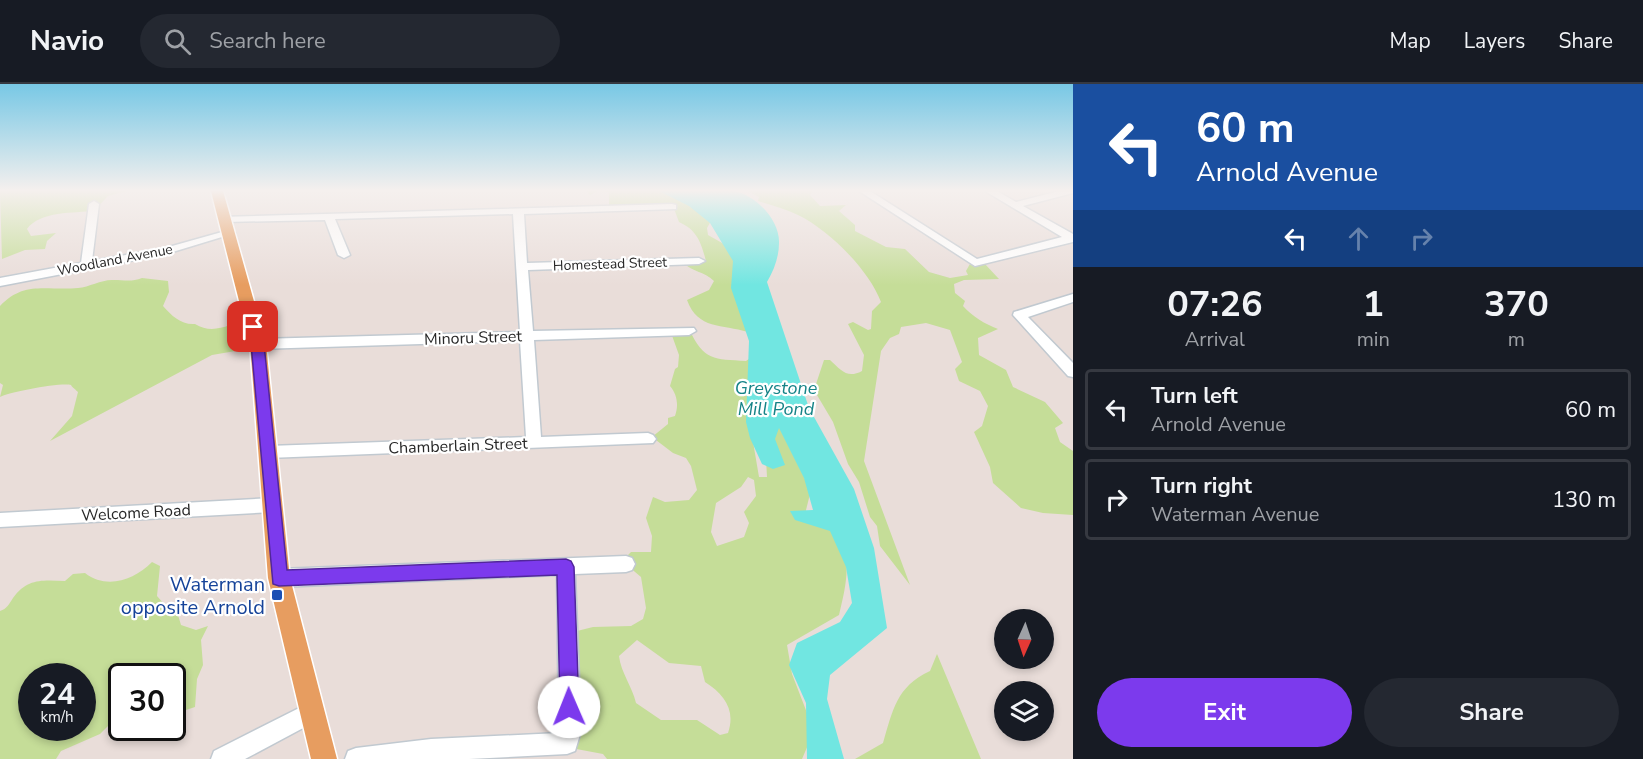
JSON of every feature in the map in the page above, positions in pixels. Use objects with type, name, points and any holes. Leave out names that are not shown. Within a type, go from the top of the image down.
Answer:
[{"type":"main road","points":[[225,222],[258,344],[279,578],[324,759]]},
{"type":"street","points":[[86,266],[92,222]]},
{"type":"street","name":"Woodland Avenue","points":[[0,282],[166,251],[226,226],[266,222]]},
{"type":"street","points":[[331,222],[344,255]]},
{"type":"street","points":[[519,222],[534,443]]},
{"type":"street","points":[[913,222],[975,263],[1072,238]]},
{"type":"street","points":[[1045,222],[1072,238]]},
{"type":"street","name":"Homestead Street","points":[[522,267],[699,261]]},
{"type":"street","points":[[1073,298],[1019,315],[1073,372]]},
{"type":"street","name":"Minoru Street","points":[[258,344],[689,331]]},
{"type":"street","name":"Chamberlain Street","points":[[268,452],[648,439]]},
{"type":"street","name":"Welcome Road","points":[[0,520],[272,505]]},
{"type":"street","points":[[279,578],[626,564]]},
{"type":"street","points":[[356,759],[431,750],[567,743],[570,731],[566,567]]},
{"type":"street","points":[[222,759],[313,712]]},
{"type":"green space","points":[[1,222],[34,222],[27,229],[31,236],[56,233],[47,241],[45,249],[25,250],[2,259]]},
{"type":"green space","points":[[680,222],[710,222],[707,228],[708,235],[731,248],[748,332],[704,321],[692,310],[687,300],[709,290],[714,281],[684,263],[706,261],[697,237]]},
{"type":"green space","points":[[811,222],[852,222],[855,225],[855,231],[886,247],[905,249],[929,272],[950,278],[968,275],[966,271],[971,262],[984,263],[999,279],[964,280],[954,284],[955,293],[965,301],[963,306],[971,314],[998,329],[978,338],[979,355],[1006,370],[1013,387],[1045,402],[1063,423],[1055,428],[1060,442],[1073,451],[1073,515],[1043,513],[1021,508],[993,483],[990,467],[974,432],[982,426],[988,406],[980,391],[959,381],[955,369],[962,362],[950,330],[926,323],[901,327],[899,334],[890,338],[881,351],[864,461],[910,585],[880,546],[877,526],[870,517],[859,482],[848,464],[833,422],[814,390],[824,360],[830,360],[848,374],[862,371],[864,355],[848,324],[853,322],[868,330],[871,329],[872,311],[881,302],[858,264]]},
{"type":"green space","points":[[142,278],[168,281],[169,292],[163,306],[185,323],[215,329],[248,318],[259,347],[212,355],[50,441],[72,416],[78,392],[71,385],[66,384],[24,390],[0,397],[3,385],[0,383],[0,306],[18,293],[36,288],[78,288],[110,280]]},
{"type":"green space","points":[[689,329],[700,347],[711,356],[726,360],[746,361],[753,356],[750,424],[759,477],[767,477],[766,459],[776,418],[791,439],[810,494],[805,514],[833,531],[842,543],[846,573],[839,615],[787,645],[792,674],[814,731],[802,759],[607,759],[603,754],[571,748],[569,633],[593,627],[631,626],[643,619],[646,608],[641,577],[622,561],[631,552],[651,552],[652,536],[646,518],[653,497],[665,502],[689,500],[697,490],[691,466],[686,458],[673,453],[652,437],[668,424],[668,418],[675,416],[677,408],[677,400],[670,386],[675,369],[678,367],[679,355],[670,330]],"holes":[[[748,477],[754,480],[756,496],[744,512],[749,523],[744,537],[717,546],[711,532],[716,503],[741,487]],[[637,640],[669,663],[701,666],[705,682],[727,703],[730,717],[728,733],[720,735],[697,720],[661,720],[636,703],[619,656]]]},
{"type":"green space","points":[[152,562],[160,566],[157,596],[164,604],[178,603],[181,625],[196,630],[208,626],[201,640],[203,665],[197,679],[195,707],[186,710],[186,663],[108,663],[108,726],[96,736],[96,663],[18,663],[18,741],[84,741],[61,751],[56,759],[0,759],[0,611],[6,608],[18,591],[36,582],[65,581],[73,574],[85,573],[93,578],[111,582],[137,574]]},
{"type":"green space","points":[[937,654],[981,759],[855,759],[883,743],[897,701],[910,684],[930,671]]},
{"type":"water","name":"Greystone Mill Pond","points":[[773,222],[778,234],[779,248],[774,268],[767,282],[809,408],[854,489],[874,548],[887,628],[830,675],[827,699],[844,759],[807,759],[806,703],[789,665],[797,643],[840,622],[852,603],[846,567],[830,531],[795,520],[790,511],[813,510],[804,478],[779,428],[775,439],[785,465],[773,469],[762,464],[750,438],[746,422],[749,341],[731,288],[733,261],[710,223]]},
{"type":"place","name":"Waterman opposite Arnold","points":[[277,595]]},
{"type":"route","points":[[253,327],[258,344],[279,578],[566,567],[569,707]]}]
